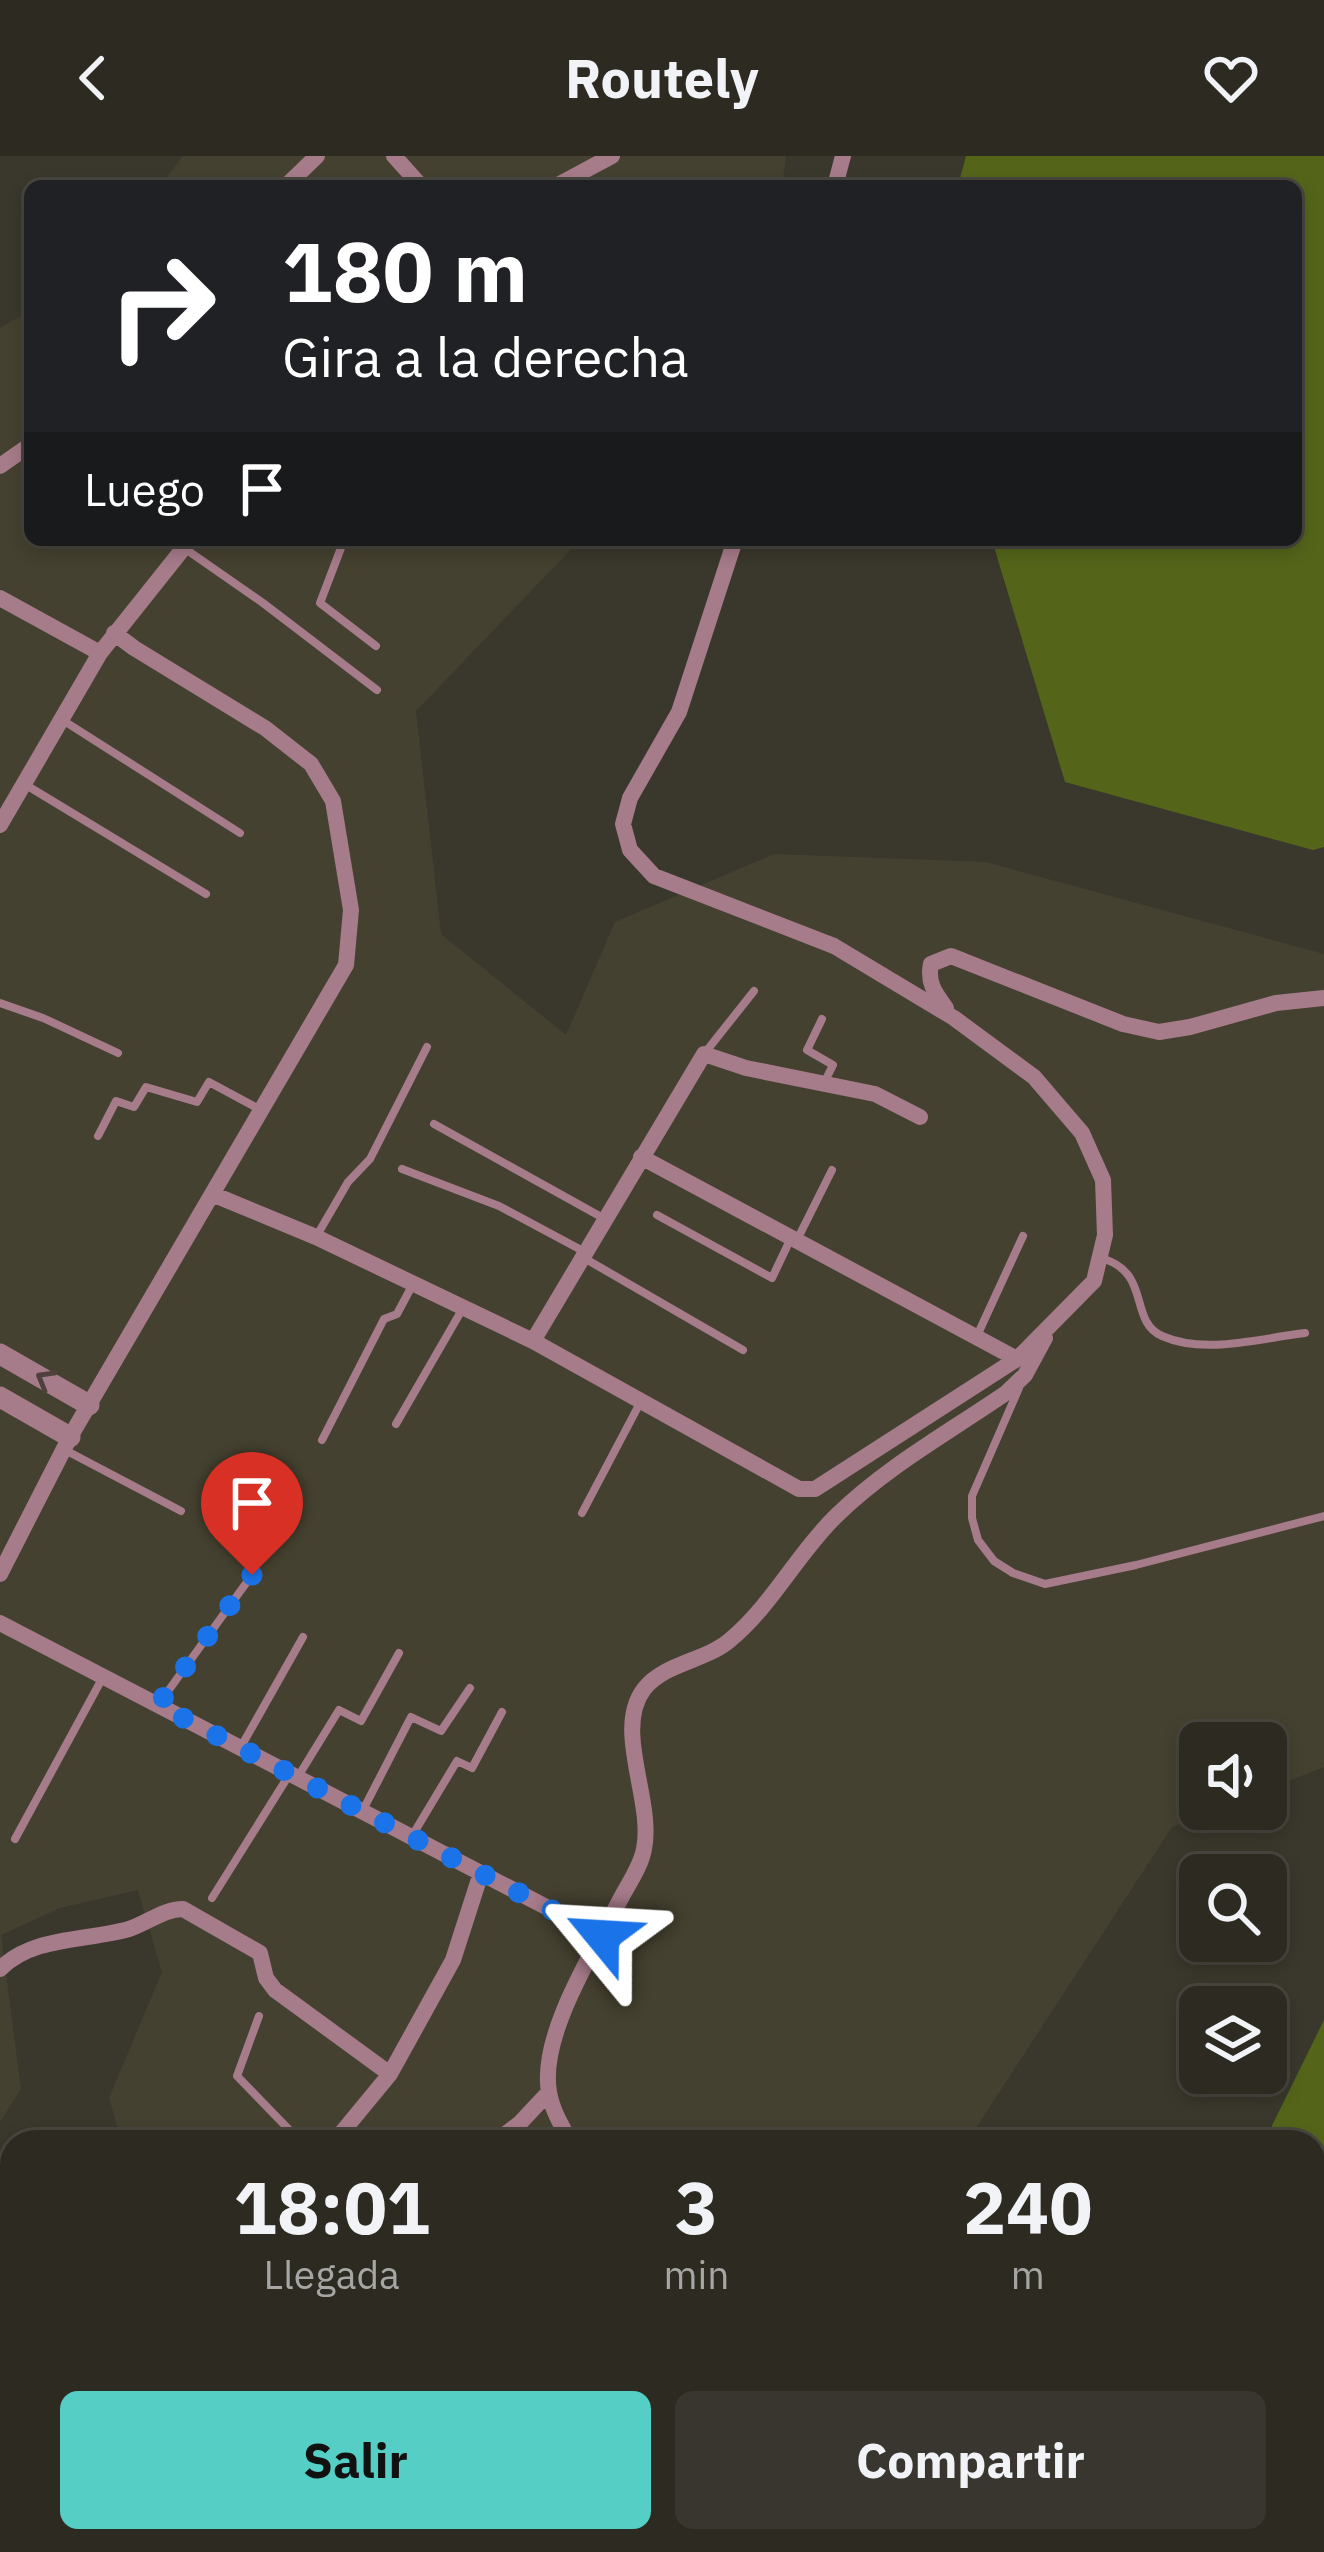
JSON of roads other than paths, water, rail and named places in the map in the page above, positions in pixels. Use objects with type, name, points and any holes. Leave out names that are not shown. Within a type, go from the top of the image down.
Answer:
[{"type":"street","points":[[292,180],[317,156]]},
{"type":"street","points":[[394,156],[416,180]]},
{"type":"street","points":[[588,162],[615,156]]},
{"type":"street","points":[[592,180],[615,156]]},
{"type":"street","points":[[0,825],[100,652],[184,546]]},
{"type":"street","points":[[558,2130],[549,2092],[551,2048],[566,2008],[644,1853],[647,1815],[632,1707],[647,1684],[724,1646],[758,1616],[831,1520],[865,1489],[1006,1393],[1054,1322],[1094,1281],[1105,1234],[1103,1180],[1082,1133],[1034,1077],[954,1018],[834,946],[654,876],[630,850],[623,824],[630,798],[679,712],[733,546]]},
{"type":"street","points":[[0,598],[100,652]]},
{"type":"street","points":[[0,1574],[67,1443],[346,965],[351,910],[334,801],[310,764],[265,728],[115,633]]},
{"type":"street","points":[[954,1018],[928,977],[931,964],[951,956],[1123,1024],[1159,1032],[1276,1003],[1324,998]]},
{"type":"street","points":[[533,1341],[704,1054],[746,1068],[875,1094],[920,1117]]},
{"type":"street","points":[[641,1157],[976,1338],[1021,1367]]},
{"type":"street","points":[[212,1194],[316,1237],[533,1341],[800,1489],[815,1489],[1021,1367]]},
{"type":"street","points":[[0,1354],[89,1405]]},
{"type":"street","points":[[0,1397],[67,1443]]},
{"type":"street","points":[[0,1623],[602,1936]]},
{"type":"street","points":[[344,2130],[390,2074],[453,1960],[482,1873]]},
{"type":"street","points":[[0,1969],[36,1948],[130,1928],[169,1910],[183,1909],[260,1953],[274,1990],[390,2074]]},
{"type":"street","points":[[511,2130],[549,2092]]},
{"type":"street","points":[[556,2115],[565,2130]]},
{"type":"lane","points":[[189,546],[377,690]]},
{"type":"lane","points":[[342,546],[320,603],[376,646]]},
{"type":"lane","points":[[60,719],[240,833]]},
{"type":"lane","points":[[24,785],[206,895]]},
{"type":"lane","points":[[704,1054],[754,991]]},
{"type":"lane","points":[[0,1003],[118,1053]]},
{"type":"lane","points":[[822,1019],[807,1050],[833,1065],[824,1084]]},
{"type":"lane","points":[[316,1237],[348,1182],[370,1159],[427,1047]]},
{"type":"lane","points":[[98,1136],[116,1102],[134,1107],[146,1087],[196,1102],[209,1082],[261,1110]]},
{"type":"lane","points":[[434,1124],[604,1219]]},
{"type":"lane","points":[[402,1169],[499,1206],[743,1350]]},
{"type":"lane","points":[[657,1215],[772,1279],[832,1170]]},
{"type":"lane","points":[[976,1338],[1022,1236]]},
{"type":"lane","points":[[1100,1257],[1118,1263],[1127,1273],[1144,1316],[1161,1336],[1204,1345],[1305,1333]]},
{"type":"lane","points":[[322,1440],[384,1319],[397,1313],[413,1284]]},
{"type":"lane","points":[[396,1424],[463,1308]]},
{"type":"lane","points":[[1021,1367],[972,1496],[978,1540],[994,1561],[1013,1573],[1045,1584],[1324,1516]]},
{"type":"lane","points":[[582,1513],[642,1400]]},
{"type":"lane","points":[[67,1443],[181,1511]]},
{"type":"lane","points":[[158,1705],[252,1575]]},
{"type":"lane","points":[[240,1748],[303,1637]]},
{"type":"lane","points":[[212,1898],[339,1710],[361,1721],[399,1653]]},
{"type":"lane","points":[[15,1839],[104,1677]]},
{"type":"lane","points":[[362,1811],[411,1717],[441,1731],[470,1688]]},
{"type":"lane","points":[[412,1837],[457,1761],[472,1768],[502,1712]]},
{"type":"lane","points":[[259,2016],[236,2076],[289,2130]]}]
